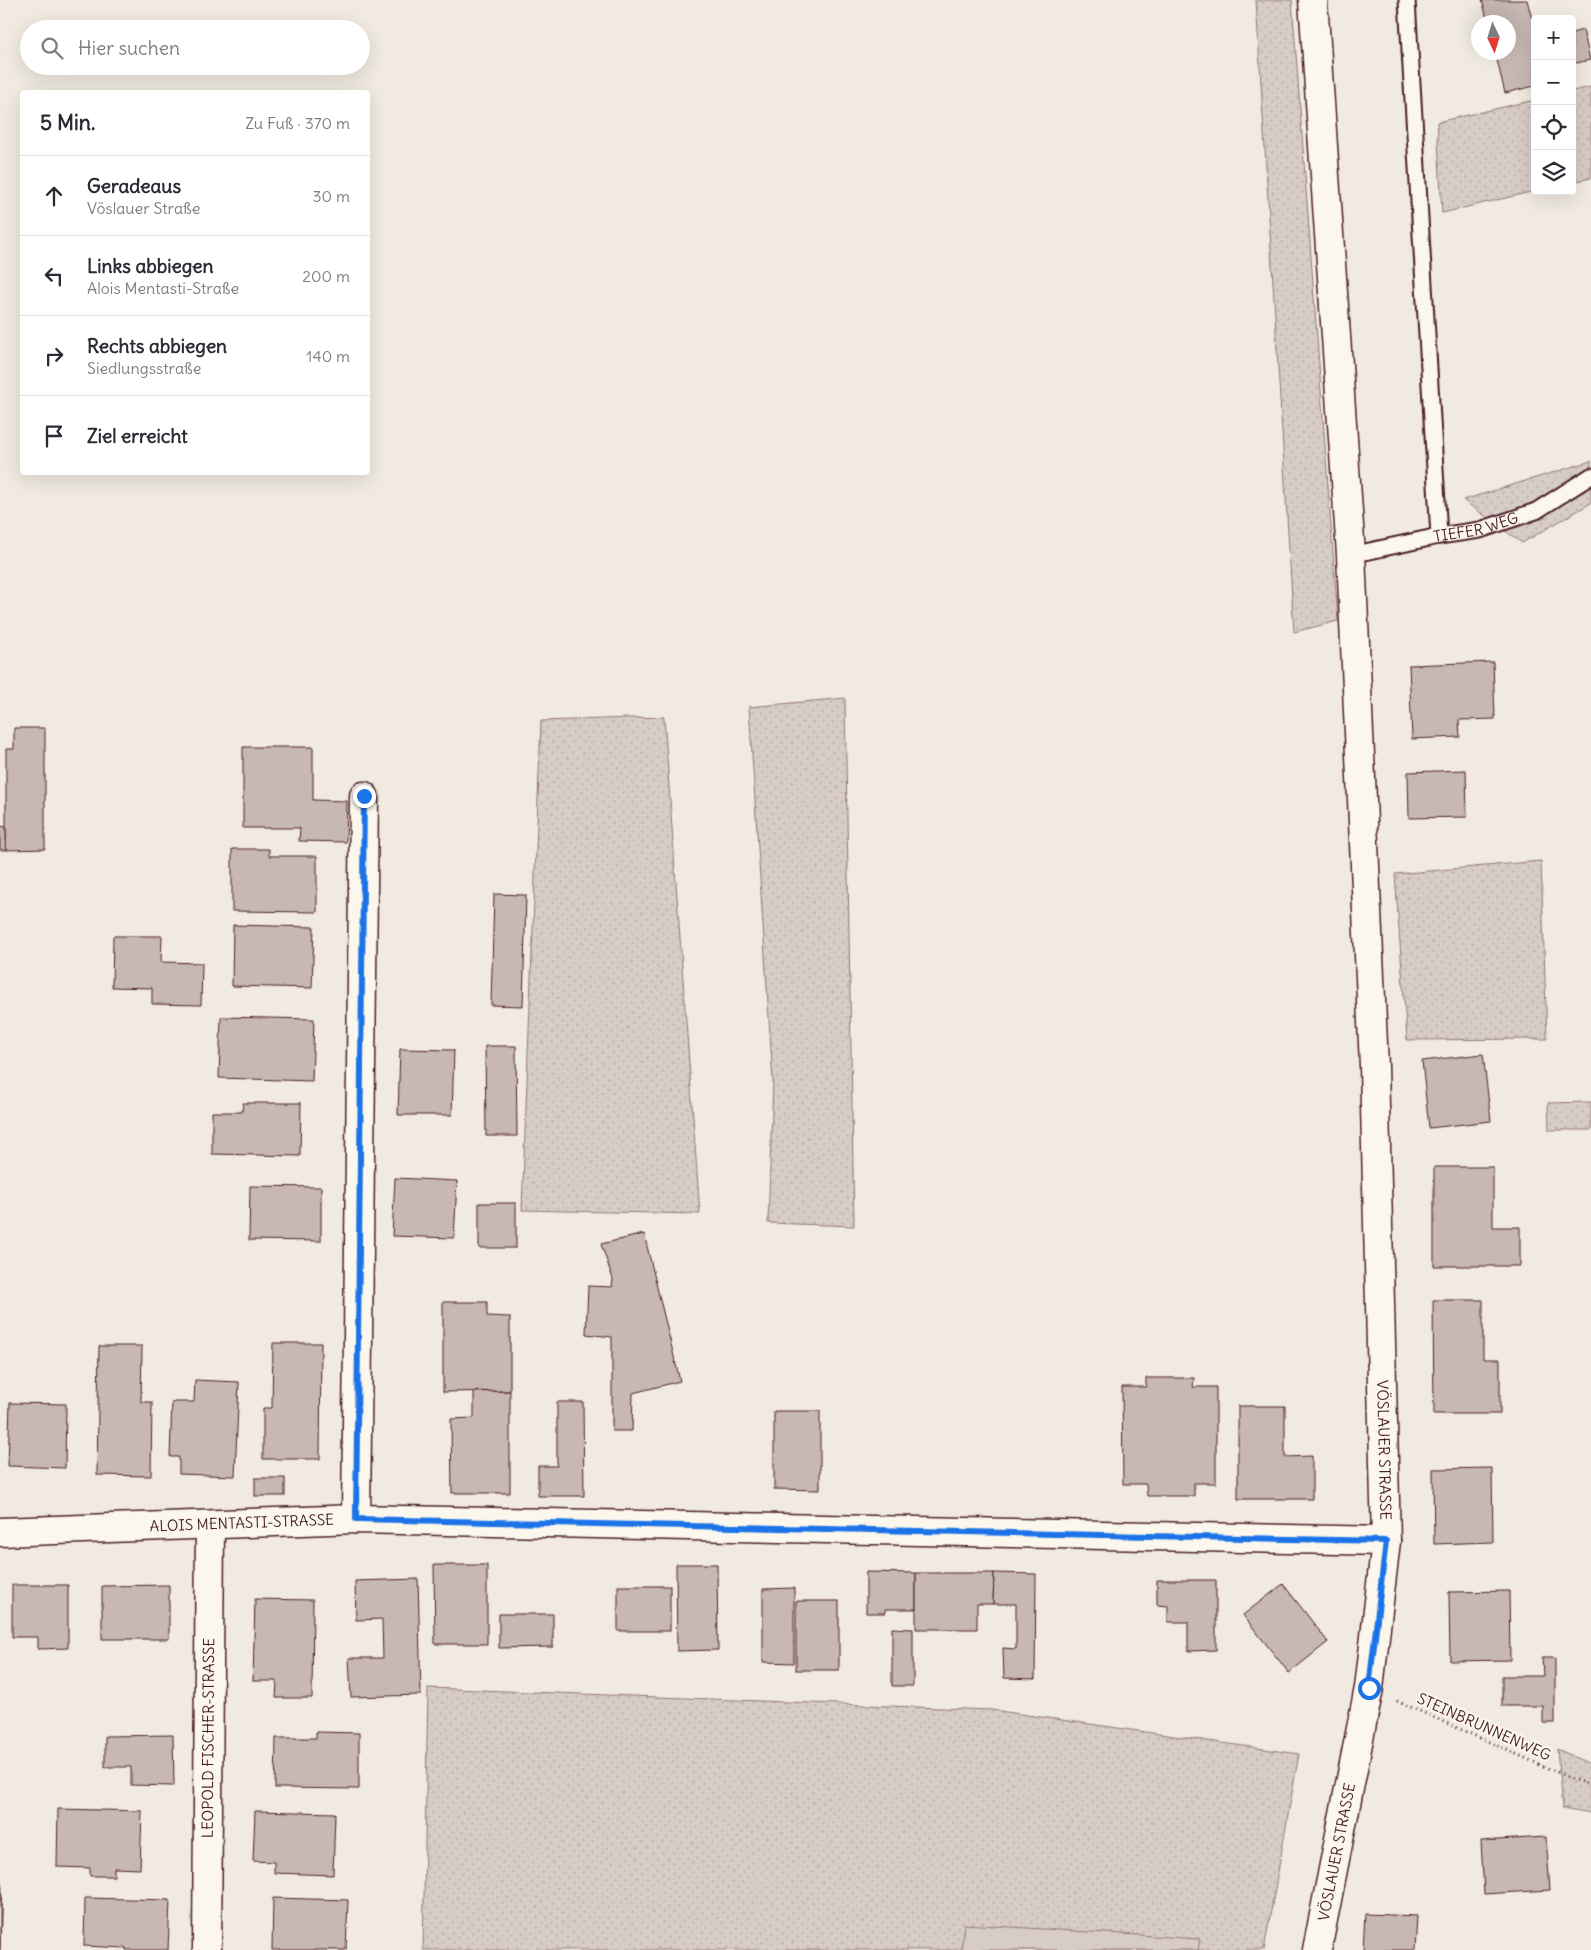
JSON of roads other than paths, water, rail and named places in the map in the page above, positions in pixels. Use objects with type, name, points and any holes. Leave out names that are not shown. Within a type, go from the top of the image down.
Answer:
[{"type":"street","name":"VÖSLAUER STRASSE","points":[[1312,0],[1351,555],[1374,1066],[1386,1541],[1369,1688],[1317,1950]]},
{"type":"street","points":[[356,1519],[364,796]]},
{"type":"street","name":"ALOIS MENTASTI-STRASSE","points":[[0,1532],[356,1519],[1386,1541]]},
{"type":"street","name":"LEOPOLD FISCHER-STRASSE","points":[[207,1950],[210,1525]]},
{"type":"lane","points":[[1406,0],[1439,536]]},
{"type":"lane","name":"TIEFER WEG","points":[[1351,555],[1439,536],[1480,530],[1536,511],[1591,476]]}]
